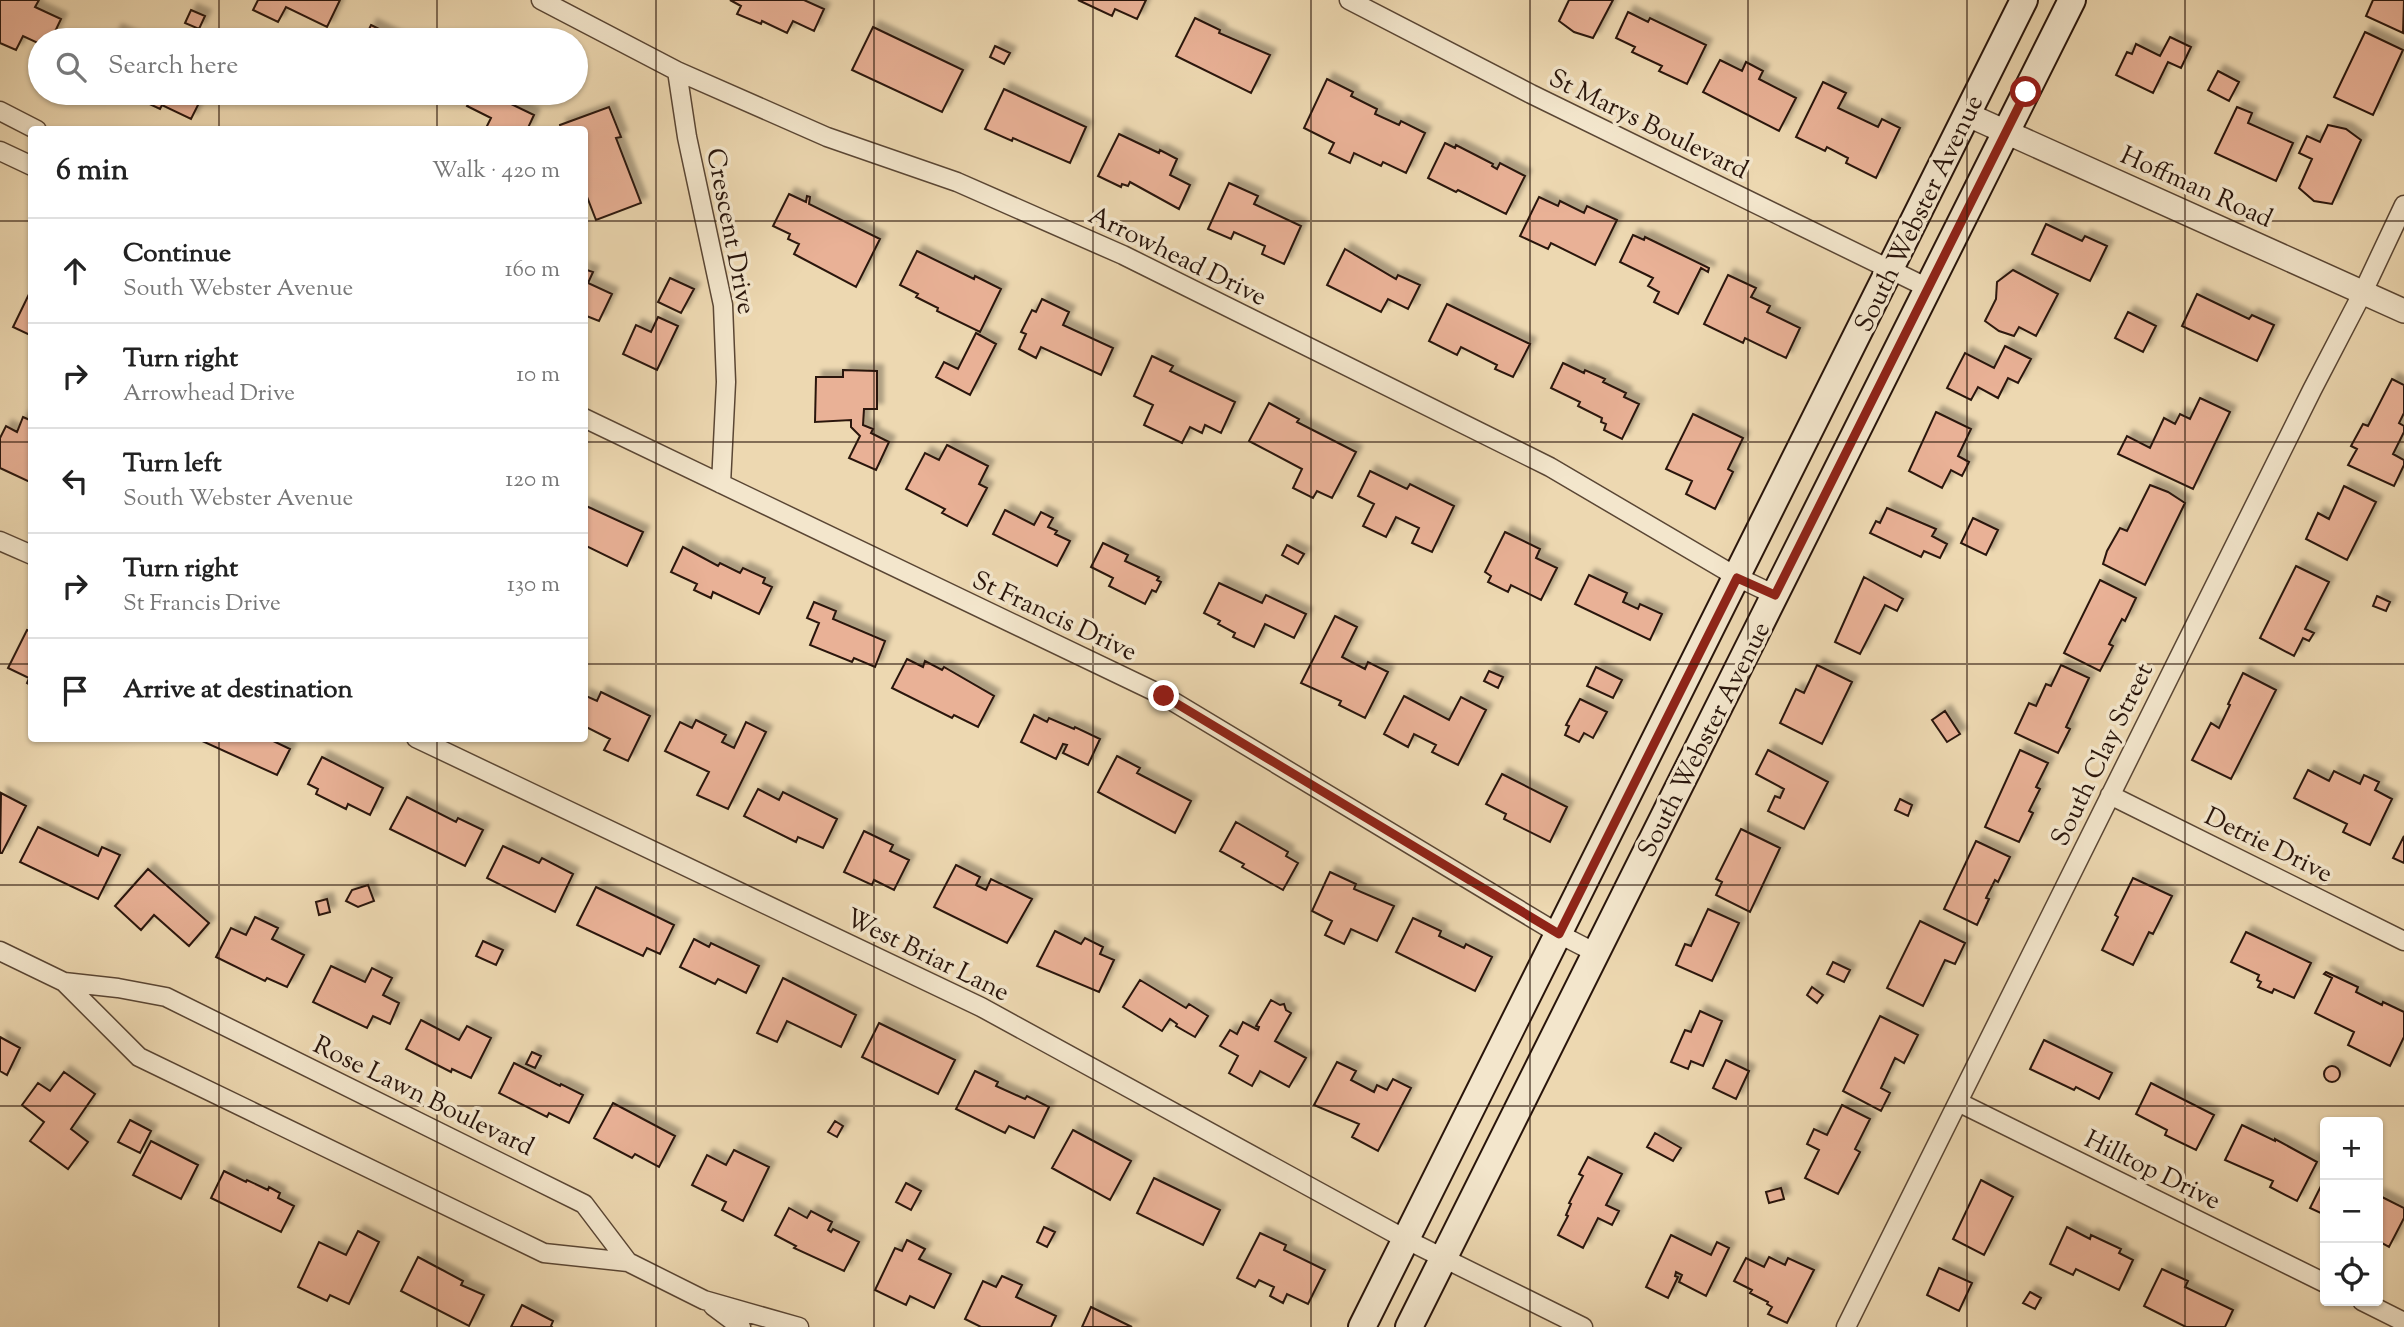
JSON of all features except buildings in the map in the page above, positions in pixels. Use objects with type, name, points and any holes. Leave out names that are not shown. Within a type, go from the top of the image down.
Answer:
[{"type":"main road","name":"South Webster Avenue","points":[[1362,1327],[2024,0]]},
{"type":"main road","name":"South Webster Avenue","points":[[1409,1327],[2072,0]]},
{"type":"street","name":"Arrowhead Drive","points":[[541,0],[677,71],[827,137],[957,182],[1122,255],[1550,467],[1737,578],[1775,595]]},
{"type":"street","name":"St Marys Boulevard","points":[[1349,0],[1531,94],[1928,288]]},
{"type":"street","name":"Crescent Drive","points":[[677,71],[687,137],[723,305],[726,382],[721,485]]},
{"type":"street","points":[[0,111],[29,126]]},
{"type":"street","name":"Hoffman Road","points":[[1966,114],[2404,311]]},
{"type":"street","points":[[0,151],[28,164]]},
{"type":"street","name":"South Clay Street","points":[[1846,1327],[2404,205]]},
{"type":"street","name":"St Francis Drive","points":[[588,420],[1164,696],[1559,934],[1596,953]]},
{"type":"street","points":[[0,541],[28,553]]},
{"type":"street","name":"West Briar Lane","points":[[424,742],[981,1007],[1405,1238],[1583,1327]]},
{"type":"street","name":"Detrie Drive","points":[[2110,795],[2404,941]]},
{"type":"street","name":"Rose Lawn Boulevard","points":[[0,951],[64,982],[166,997],[584,1204],[628,1262],[705,1300],[799,1327]]},
{"type":"street","points":[[64,982],[139,1057],[544,1253],[628,1262]]},
{"type":"street","name":"Hilltop Drive","points":[[1958,1102],[2320,1281]]},
{"type":"street","points":[[705,1300],[741,1327]]},
{"type":"street","points":[[2372,1306],[2404,1322]]},
{"type":"route","points":[[1164,696],[1559,934],[1737,578],[1775,595],[2026,92]]}]
